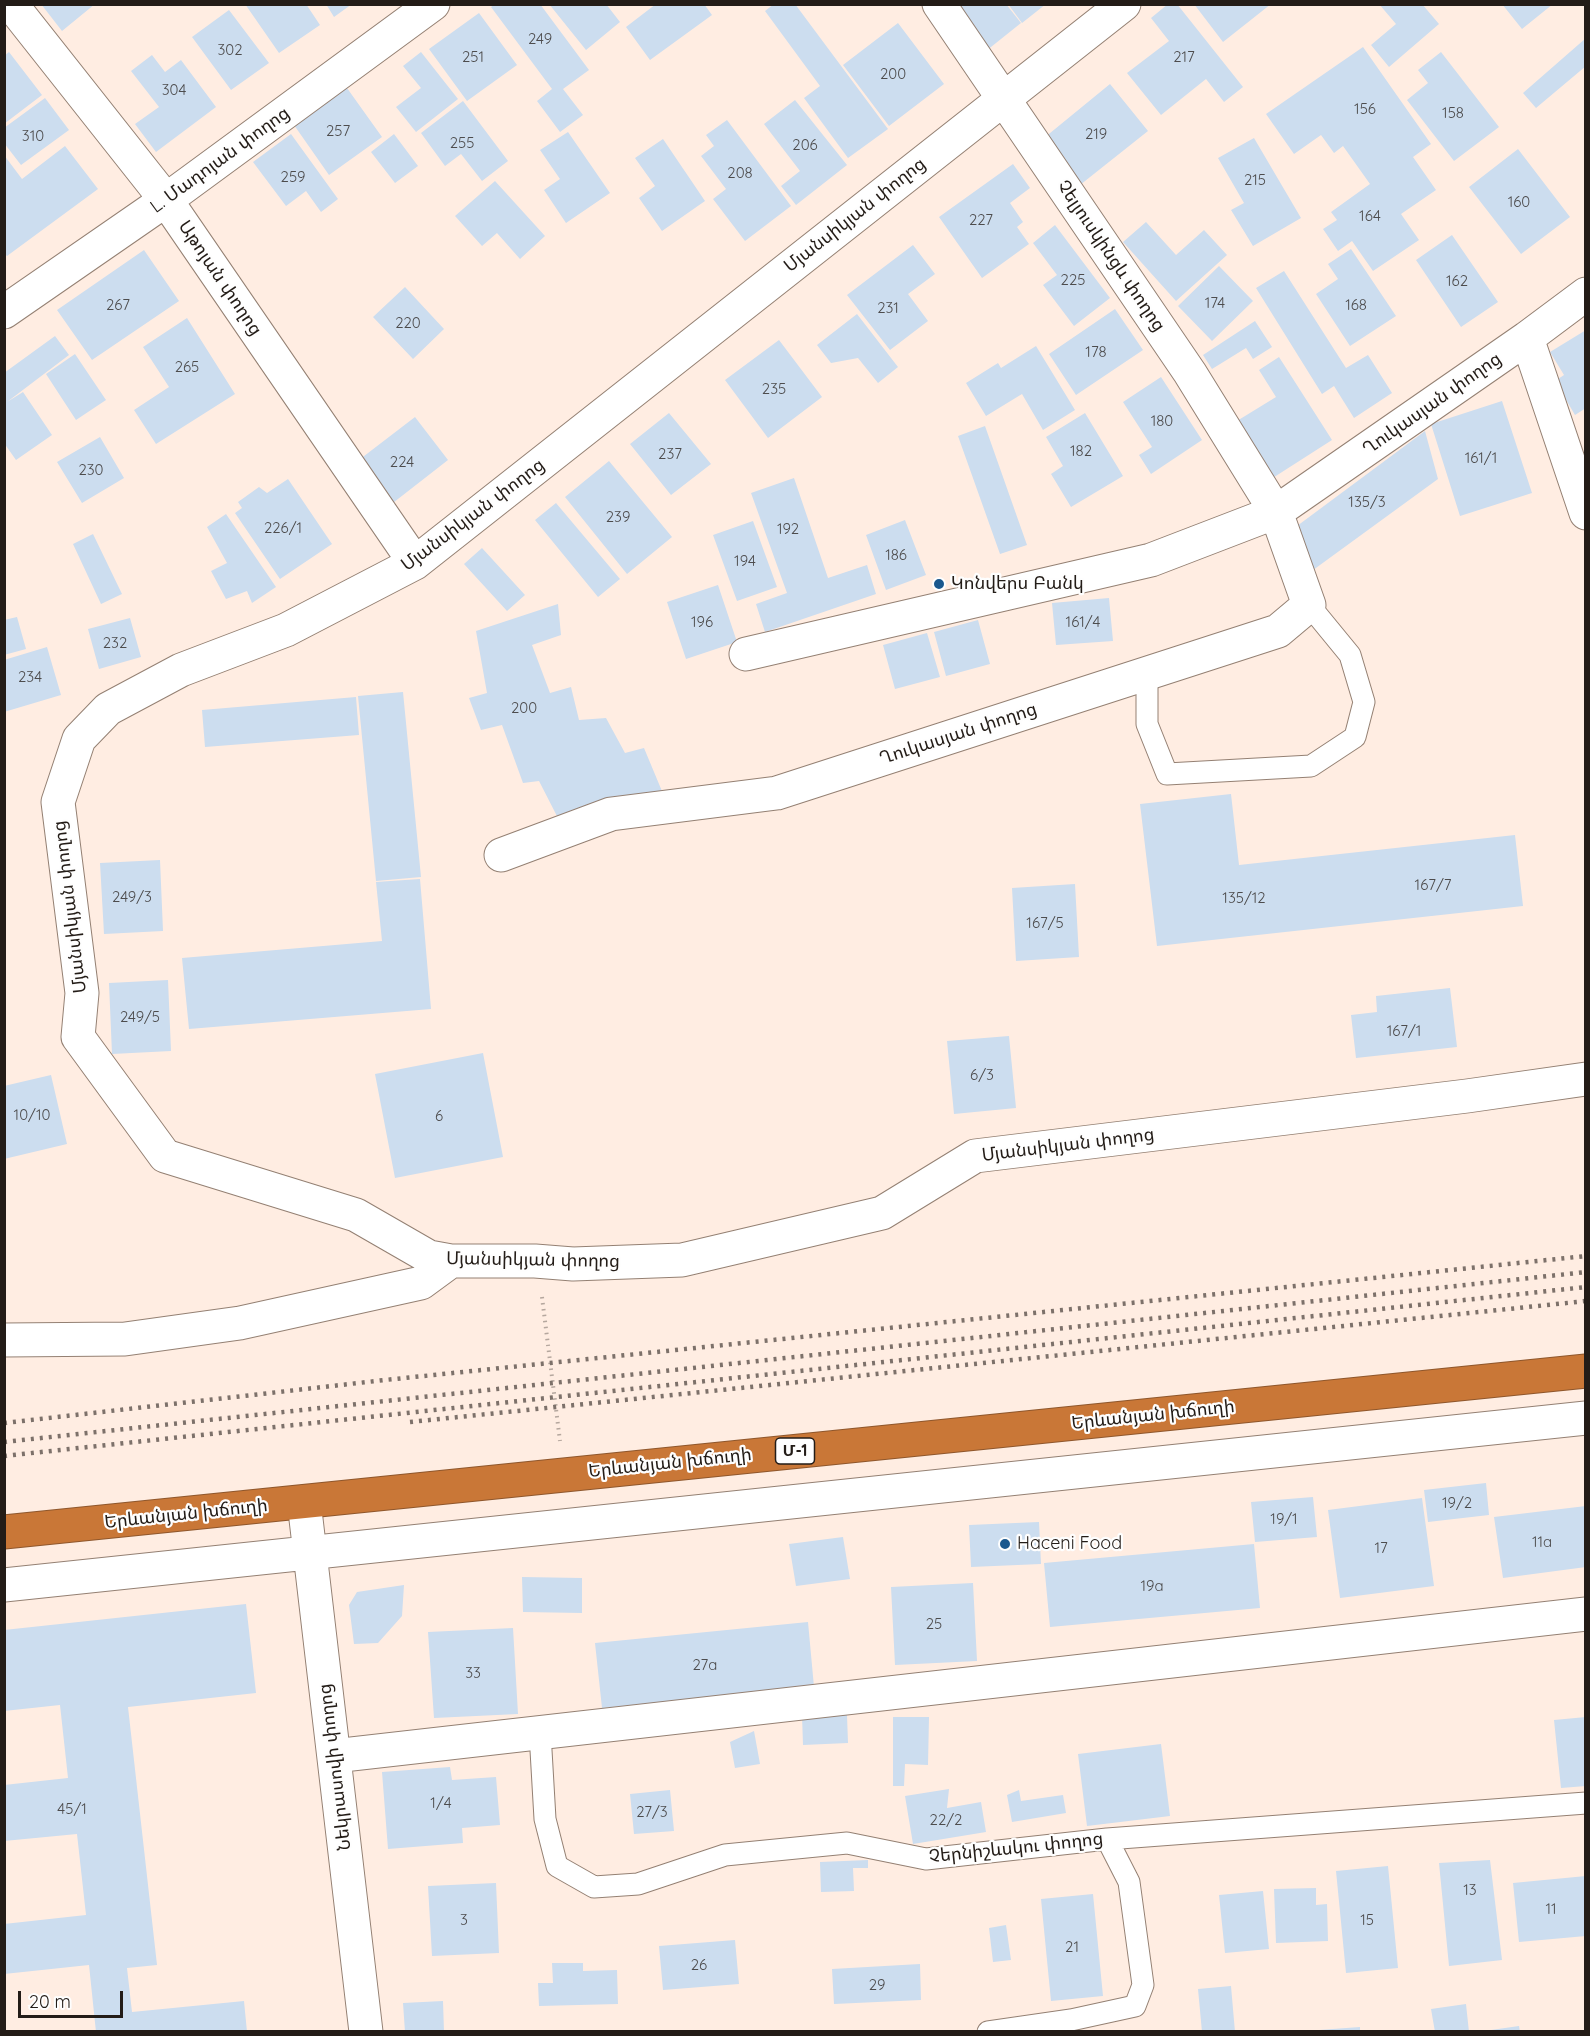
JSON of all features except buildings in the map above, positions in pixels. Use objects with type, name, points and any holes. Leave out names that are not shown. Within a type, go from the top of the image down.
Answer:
[{"type":"highway","name":"Երևանյան խճուղի","points":[[4,1532],[1586,1371]]},
{"type":"street","name":"Աթոյան փողոց","points":[[11,4],[166,200],[415,563]]},
{"type":"street","name":"L. Մադոյան փողոց","points":[[4,312],[166,200],[433,4]]},
{"type":"street","name":"Չելյուսկինցև փողոց","points":[[939,4],[1190,373],[1276,512]]},
{"type":"street","name":"Մյանսիկյան փողոց","points":[[1124,4],[1003,97],[415,563],[286,630],[182,670],[108,709],[79,739],[58,802],[82,993],[78,1037],[165,1156],[356,1215],[429,1257],[451,1261],[535,1261],[573,1264],[682,1260],[882,1213],[975,1156],[1467,1096],[1586,1078]]},
{"type":"street","name":"Ղուկասյան փողոց","points":[[746,654],[1151,560],[1276,512],[1527,338],[1586,294]]},
{"type":"street","points":[[1527,338],[1586,513]]},
{"type":"street","points":[[1276,512],[1309,605]]},
{"type":"street","name":"Ղուկասյան փողոց","points":[[501,855],[611,814],[777,793],[1278,631],[1309,605]]},
{"type":"street","points":[[4,1340],[125,1340],[240,1323],[421,1283],[451,1261]]},
{"type":"street","points":[[4,1585],[1586,1418]]},
{"type":"street","name":"Նեկրասովի փողոց","points":[[304,1502],[366,2031]]},
{"type":"street","points":[[334,1756],[1586,1614]]},
{"type":"lane","points":[[1148,673],[1147,724],[1167,774],[1311,766],[1355,737],[1364,702],[1350,655],[1309,605]]},
{"type":"lane","name":"Չերնիշևսկու փողոց","points":[[540,1733],[545,1819],[557,1866],[594,1887],[638,1884],[725,1855],[847,1843],[926,1859],[1107,1839],[1586,1803]]},
{"type":"lane","points":[[988,2031],[1071,2020],[1135,2006],[1143,1985],[1129,1882],[1107,1839]]},
{"type":"path","points":[[535,1261],[548,1326],[563,1474]]},
{"type":"railway","points":[[4,1423],[385,1380],[1586,1256]]},
{"type":"railway","points":[[4,1442],[1586,1272]]},
{"type":"railway","points":[[4,1456],[1586,1287]]},
{"type":"railway","points":[[410,1422],[1586,1301]]},
{"type":"place","name":"Կոնվերս Բանկ","points":[[939,584]]},
{"type":"place","name":"Haceni Food","points":[[1005,1544]]}]
